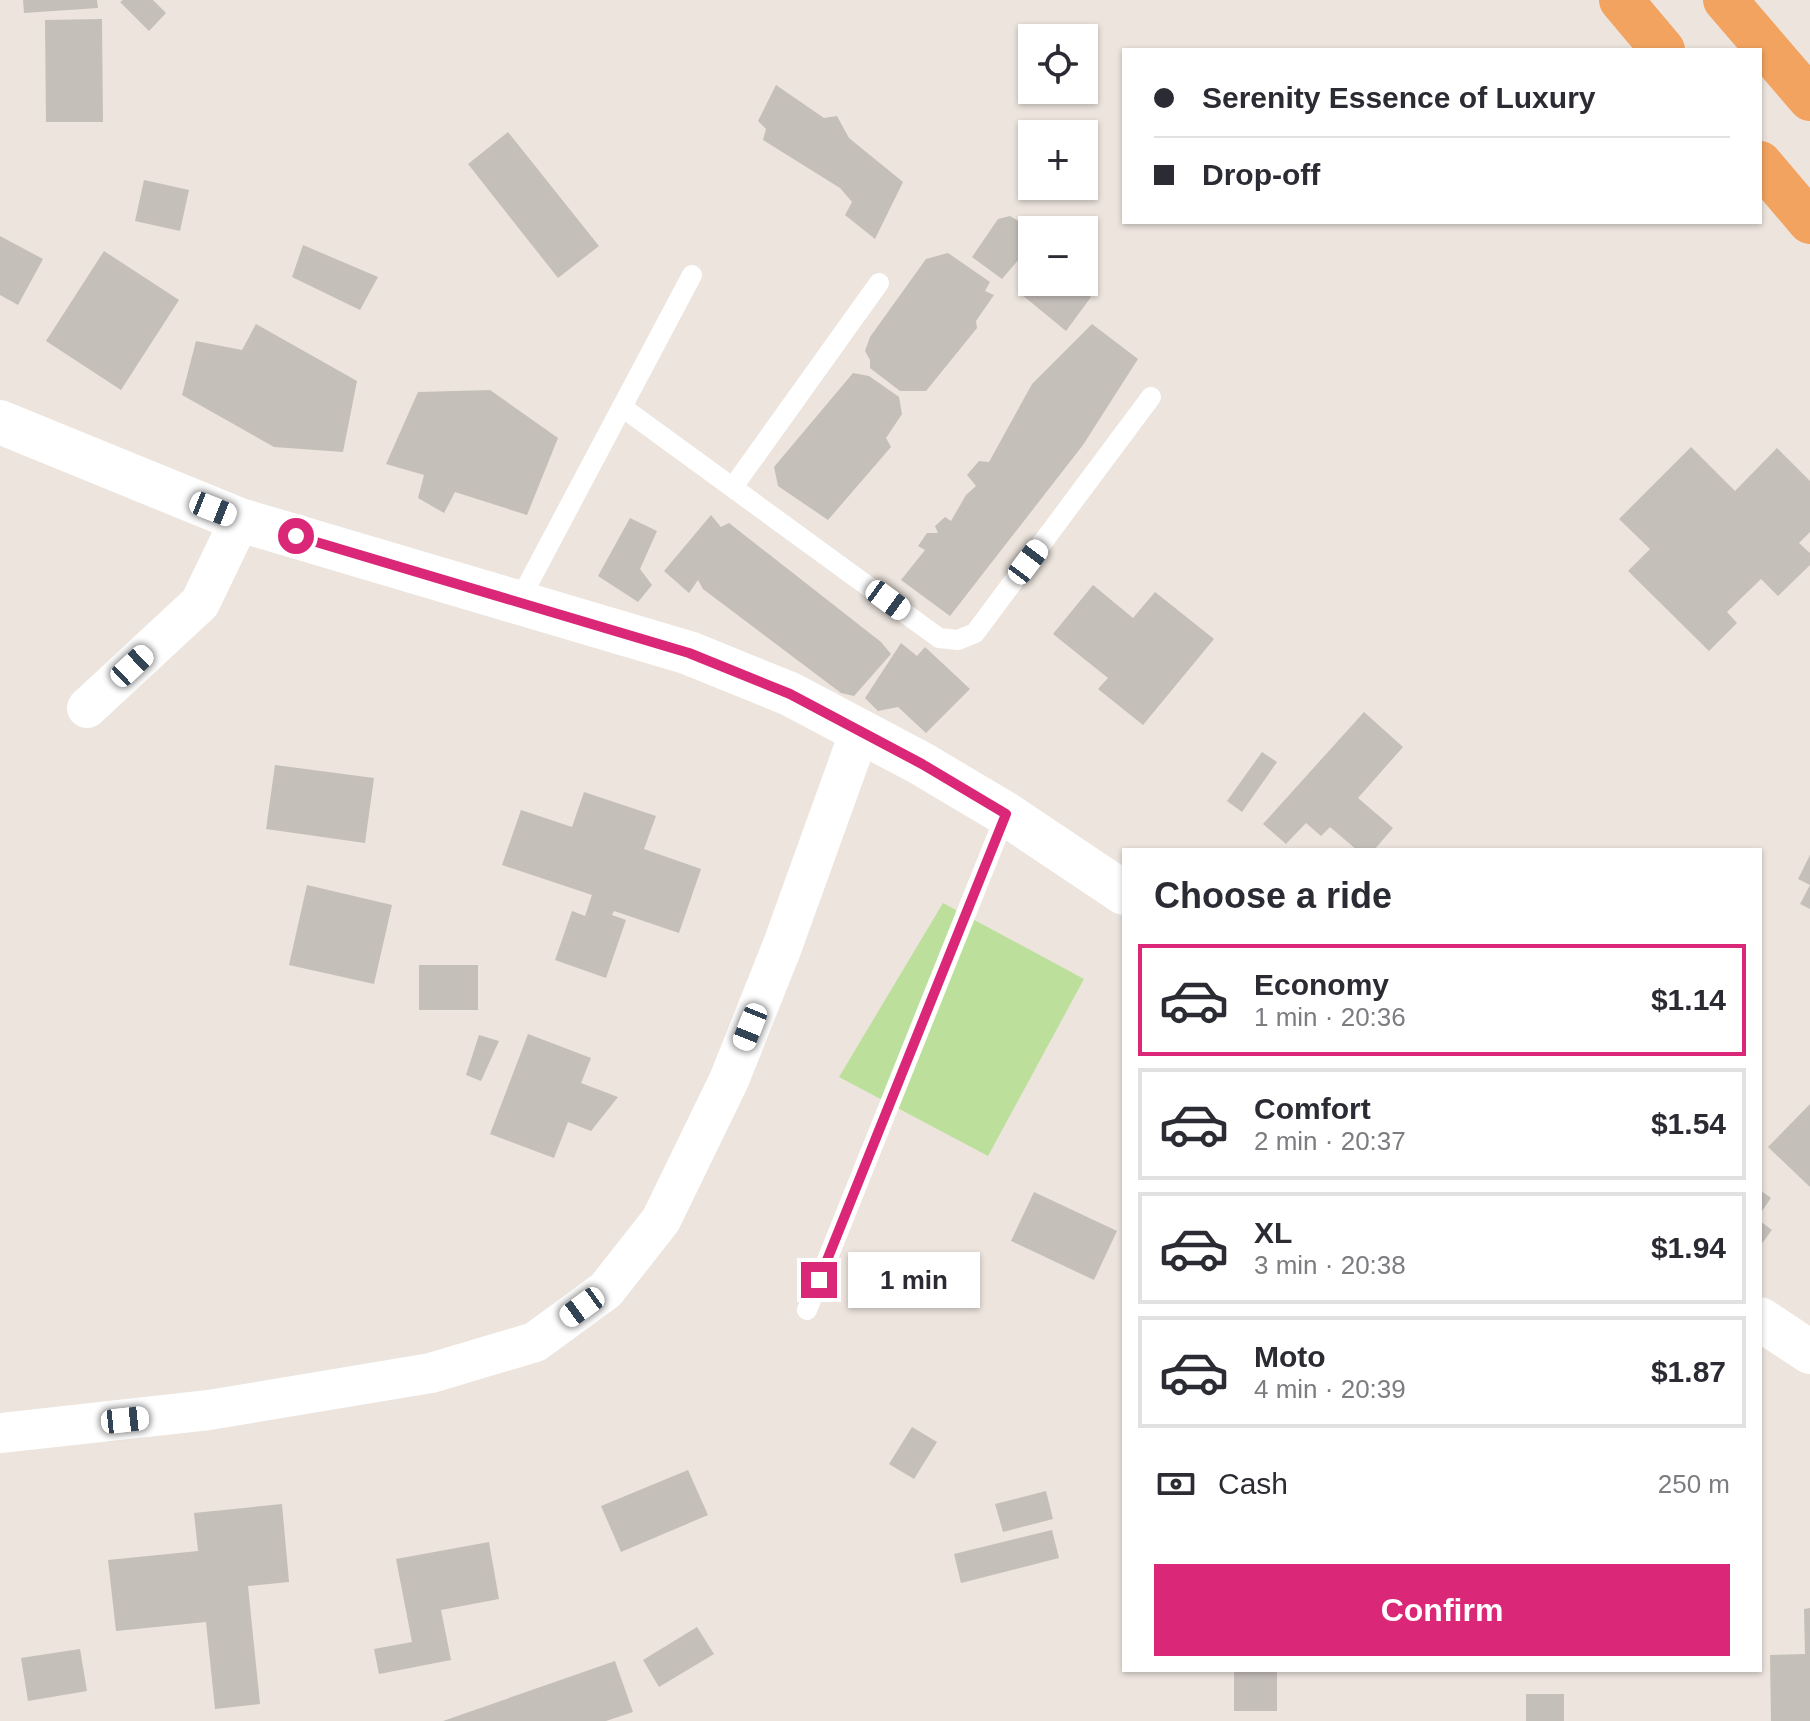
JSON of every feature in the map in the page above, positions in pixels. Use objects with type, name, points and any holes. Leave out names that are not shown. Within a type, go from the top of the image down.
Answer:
[{"type":"highway","points":[[1621,0],[1661,48]]},
{"type":"highway","points":[[1725,0],[1810,99]]},
{"type":"highway","points":[[1762,165],[1810,222]]},
{"type":"street","points":[[0,422],[240,520],[689,653],[790,694],[1006,814],[1122,892]]},
{"type":"street","points":[[87,708],[200,603],[240,520]]},
{"type":"street","points":[[0,1433],[209,1410],[431,1373],[535,1342],[606,1290],[661,1220],[729,1080],[782,947],[860,731]]},
{"type":"street","points":[[1762,1320],[1810,1352]]},
{"type":"lane","points":[[519,601],[692,275]]},
{"type":"lane","points":[[733,487],[879,283]]},
{"type":"lane","points":[[622,407],[939,638],[958,640],[975,633],[1151,397]]},
{"type":"lane","points":[[807,1310],[1006,814]]},
{"type":"green space","points":[[943,903],[1084,979],[988,1156],[839,1077]]},
{"type":"building","points":[[23,0],[97,0],[98,8],[24,13]]},
{"type":"building","points":[[153,0],[166,13],[149,31],[120,2]]},
{"type":"building","points":[[102,19],[103,122],[46,122],[45,20]]},
{"type":"building","points":[[776,85],[824,118],[837,116],[849,138],[903,182],[875,239],[845,215],[852,202],[840,188],[763,140],[766,129],[758,121]]},
{"type":"building","points":[[508,132],[599,246],[558,278],[468,164]]},
{"type":"building","points":[[144,180],[189,190],[180,231],[135,221]]},
{"type":"building","points":[[1010,216],[1018,221],[1018,260],[1002,279],[972,257],[998,219]]},
{"type":"building","points":[[0,236],[43,259],[18,305],[0,295]]},
{"type":"building","points":[[303,245],[378,277],[360,310],[292,277]]},
{"type":"building","points":[[104,251],[179,300],[121,390],[46,341]]},
{"type":"building","points":[[948,253],[990,282],[985,291],[994,295],[976,321],[977,328],[926,391],[900,391],[870,368],[865,351],[870,337],[926,259]]},
{"type":"building","points":[[1023,296],[1091,297],[1066,331]]},
{"type":"building","points":[[256,324],[357,381],[343,452],[274,447],[182,395],[196,341],[242,350]]},
{"type":"building","points":[[1092,324],[1138,359],[1083,445],[950,616],[901,580],[925,550],[918,546],[927,533],[938,533],[935,526],[945,517],[951,521],[966,495],[976,486],[967,475],[979,461],[989,462],[1032,384]]},
{"type":"building","points":[[853,373],[869,376],[899,397],[902,414],[886,438],[891,447],[828,520],[778,486],[774,467]]},
{"type":"building","points":[[490,390],[558,438],[527,515],[455,492],[444,513],[418,498],[424,475],[386,464],[418,392]]},
{"type":"building","points":[[1691,447],[1735,491],[1777,448],[1810,481],[1810,532],[1799,543],[1810,553],[1810,565],[1778,596],[1761,579],[1727,612],[1737,623],[1709,651],[1628,571],[1650,549],[1619,519]]},
{"type":"building","points":[[711,515],[721,527],[729,523],[881,642],[891,654],[854,696],[841,693],[703,589],[698,580],[689,593],[664,571]]},
{"type":"building","points":[[630,518],[657,531],[640,569],[652,585],[638,602],[598,576]]},
{"type":"building","points":[[1093,585],[1133,618],[1155,592],[1214,639],[1143,725],[1098,689],[1108,678],[1053,634]]},
{"type":"building","points":[[901,643],[917,656],[925,647],[970,689],[926,733],[898,707],[878,711],[865,698]]},
{"type":"building","points":[[1364,712],[1403,747],[1358,798],[1393,828],[1376,848],[1355,848],[1330,827],[1321,836],[1306,823],[1286,844],[1263,824]]},
{"type":"building","points":[[1262,752],[1277,762],[1242,812],[1227,801]]},
{"type":"building","points":[[275,765],[374,778],[365,843],[266,829]]},
{"type":"building","points":[[584,792],[656,816],[644,849],[701,869],[679,933],[614,911],[612,915],[626,920],[606,978],[555,960],[572,911],[585,916],[592,895],[502,865],[521,810],[572,827]]},
{"type":"building","points":[[1810,855],[1810,885],[1798,879]]},
{"type":"building","points":[[307,885],[392,905],[374,984],[289,965]]},
{"type":"building","points":[[1810,885],[1810,909],[1800,904]]},
{"type":"building","points":[[419,965],[478,965],[478,1010],[419,1010]]},
{"type":"building","points":[[528,1034],[591,1058],[581,1083],[618,1097],[591,1131],[568,1122],[554,1158],[490,1134]]},
{"type":"building","points":[[479,1035],[499,1041],[481,1081],[466,1075]]},
{"type":"building","points":[[1810,1104],[1810,1187],[1768,1147]]},
{"type":"building","points":[[1762,1191],[1771,1198],[1762,1211]]},
{"type":"building","points":[[1034,1192],[1117,1231],[1094,1280],[1011,1241]]},
{"type":"building","points":[[1762,1222],[1772,1230],[1762,1243]]},
{"type":"building","points":[[912,1427],[937,1442],[914,1479],[889,1464]]},
{"type":"building","points":[[688,1470],[708,1515],[621,1552],[601,1506]]},
{"type":"building","points":[[1046,1491],[1053,1519],[1003,1532],[995,1504]]},
{"type":"building","points":[[282,1504],[289,1582],[248,1586],[260,1704],[215,1709],[206,1622],[116,1631],[108,1560],[198,1551],[194,1513]]},
{"type":"building","points":[[1052,1530],[1059,1558],[961,1583],[954,1554]]},
{"type":"building","points":[[489,1542],[499,1599],[441,1610],[451,1660],[379,1674],[374,1649],[412,1642],[396,1559]]},
{"type":"building","points":[[1810,1608],[1810,1721],[1771,1721],[1770,1655],[1805,1654],[1804,1609]]},
{"type":"building","points":[[697,1627],[714,1654],[659,1687],[643,1660]]},
{"type":"building","points":[[80,1649],[87,1691],[28,1701],[21,1658]]},
{"type":"building","points":[[615,1661],[633,1712],[606,1721],[443,1721]]},
{"type":"building","points":[[1234,1672],[1277,1672],[1277,1711],[1234,1711]]},
{"type":"building","points":[[1526,1694],[1564,1694],[1564,1721],[1526,1721]]},
{"type":"route","points":[[296,536],[689,653],[790,694],[922,764],[1006,814],[819,1280]]}]
